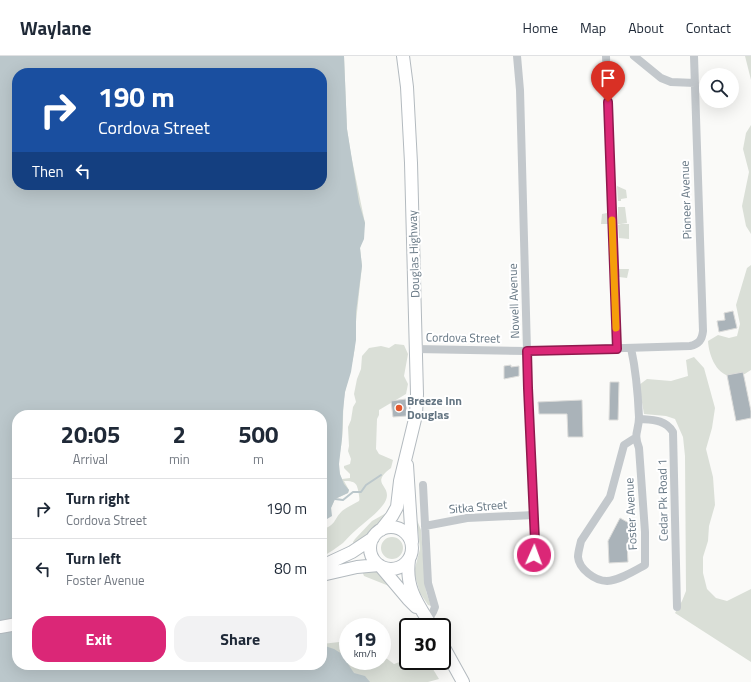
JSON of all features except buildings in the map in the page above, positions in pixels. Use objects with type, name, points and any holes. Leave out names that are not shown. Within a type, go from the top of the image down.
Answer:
[{"type":"main road","name":"Douglas Highway","points":[[377,534],[392,516],[397,507],[400,481],[416,415],[417,394],[410,125],[403,56]]},
{"type":"main road","points":[[407,452],[412,543],[407,574],[410,586],[426,618]]},
{"type":"main road","points":[[327,564],[352,552],[387,528],[400,529],[405,532],[412,543]]},
{"type":"main road","points":[[377,534],[371,544],[372,556],[425,618]]},
{"type":"main road","points":[[327,574],[357,567],[380,566],[387,569],[399,568],[409,560]]},
{"type":"main road","points":[[0,627],[12,625]]},
{"type":"main road","points":[[451,660],[463,682]]},
{"type":"street","name":"Nowell Avenue","points":[[517,56],[520,90],[527,351],[535,541],[534,555],[526,566]]},
{"type":"street","points":[[606,56],[617,349]]},
{"type":"street","points":[[634,56],[666,81],[695,83]]},
{"type":"street","name":"Pioneer Avenue","points":[[694,56],[703,331],[702,338],[699,342]]},
{"type":"street","name":"Cordova Street","points":[[416,349],[527,351],[617,349],[690,346],[699,342]]},
{"type":"street","name":"Foster Avenue","points":[[631,348],[636,371],[639,419],[635,438],[639,448],[645,532],[645,565],[608,581],[598,579],[589,574],[582,567],[578,558],[579,549],[581,542],[610,497],[624,445],[635,438]]},
{"type":"street","name":"Cedar Pk Road 1","points":[[639,419],[662,421],[673,432],[677,607]]},
{"type":"street","points":[[423,485],[428,583],[435,607],[428,618]]},
{"type":"street","name":"Sitka Street","points":[[425,526],[467,518],[534,515]]},
{"type":"shaded area","points":[[0,56],[344,56],[347,129],[359,203],[365,223],[364,239],[360,248],[362,266],[356,312],[356,340],[351,372],[345,392],[339,464],[340,474],[344,484],[349,490],[348,493],[335,499],[331,508],[332,516],[327,519],[327,410],[12,410],[12,670],[327,670],[327,647],[339,652],[339,670],[352,670],[354,673],[365,676],[370,682],[0,682]]},
{"type":"shaded area","points":[[256,56],[344,56],[347,129],[365,223],[360,248],[362,266],[355,331],[355,347],[345,392],[343,433],[339,464],[342,479],[350,478],[350,474],[344,466],[350,464],[351,459],[348,451],[348,427],[351,420],[353,407],[356,402],[354,394],[361,369],[362,356],[369,348],[381,346],[389,348],[395,344],[404,345],[408,354],[404,376],[408,384],[406,394],[379,410],[377,419],[376,449],[379,454],[393,460],[391,468],[382,478],[381,482],[387,496],[385,502],[376,513],[343,543],[327,554],[327,528],[334,522],[342,511],[359,501],[359,499],[356,484],[344,481],[349,490],[348,493],[335,499],[331,508],[327,467],[327,410],[322,410],[322,190],[327,190],[327,68],[303,68]]},
{"type":"shaded area","points":[[745,56],[751,56],[751,80]]},
{"type":"shaded area","points":[[751,125],[751,234],[746,226],[742,206],[749,172],[743,149],[746,133]]},
{"type":"shaded area","points":[[617,186],[626,190],[627,198],[618,201]]},
{"type":"shaded area","points":[[618,207],[625,207],[627,223],[618,224]]},
{"type":"shaded area","points":[[607,213],[608,224],[601,224],[602,214]]},
{"type":"shaded area","points":[[629,224],[629,239],[619,238],[618,225]]},
{"type":"shaded area","points":[[751,265],[751,370],[741,376],[733,377],[726,375],[716,367],[710,354],[708,341],[718,335],[729,338],[737,336],[740,324],[736,305],[747,268]]},
{"type":"shaded area","points":[[619,269],[629,269],[627,278],[619,277]]},
{"type":"shaded area","points":[[694,357],[704,368],[715,408],[712,428],[706,449],[713,477],[715,505],[709,526],[708,541],[703,557],[703,573],[707,589],[716,598],[727,601],[751,589],[751,662],[675,613],[686,591],[685,456],[683,437],[675,419],[666,416],[644,414],[639,385],[647,379],[671,381],[688,376],[686,360]]},
{"type":"shaded area","points":[[388,512],[379,529],[357,548],[355,548],[353,542],[355,539],[372,521]]},
{"type":"shaded area","points":[[417,520],[421,530],[426,591],[431,606],[428,605],[420,593],[415,576],[415,568],[420,549]]},
{"type":"shaded area","points":[[392,537],[400,540],[403,548],[400,556],[392,559],[384,556],[381,548],[384,540]]},
{"type":"shaded area","points":[[362,571],[378,571],[389,586],[364,576]]},
{"type":"shaded area","points":[[339,642],[339,670],[391,670],[391,662],[394,664],[399,662],[399,670],[434,670],[439,679],[428,682],[175,682],[279,670],[327,670],[327,643]]},
{"type":"waterway","points":[[335,499],[343,500],[353,492],[361,492],[366,485],[381,475]]},
{"type":"slow traffic","points":[[612,220],[616,328]]},
{"type":"place","name":"Breeze Inn Douglas","points":[[399,408]]},
{"type":"route","points":[[534,555],[535,541],[527,351],[617,349],[608,102]]}]
